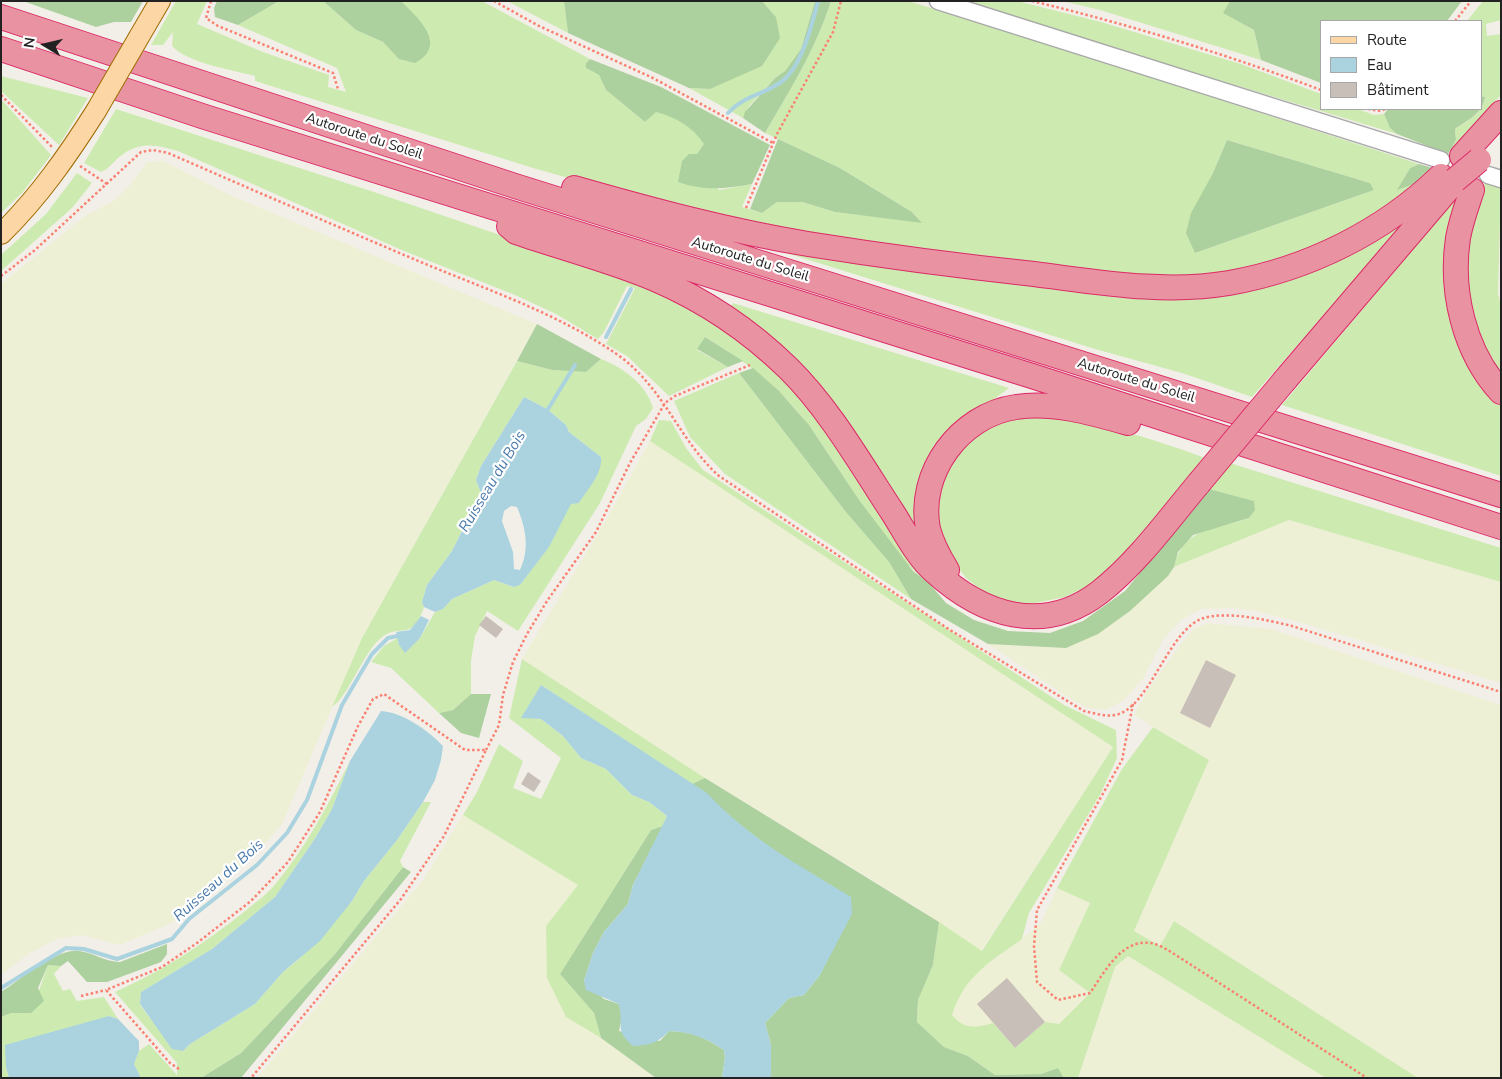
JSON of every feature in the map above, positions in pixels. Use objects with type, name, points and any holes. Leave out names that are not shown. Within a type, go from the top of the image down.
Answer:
[{"type":"highway","name":"Autoroute du Soleil","points":[[1,17],[515,186],[1501,495]]},
{"type":"highway","name":"Autoroute du Soleil","points":[[1,50],[484,206],[1032,376],[1501,527]]},
{"type":"highway","points":[[484,206],[516,232],[655,279],[694,298],[763,345],[790,370],[820,406],[915,548],[933,570],[962,593],[992,610],[1023,616],[1060,612],[1081,603],[1099,593],[1120,574],[1285,380],[1473,164],[1501,113]]},
{"type":"highway","points":[[515,186],[559,184],[659,212],[806,244],[1142,287],[1188,287],[1227,283],[1270,274],[1310,260],[1386,221],[1473,164]]},
{"type":"highway","points":[[1473,164],[1458,237],[1457,290],[1462,318],[1479,362],[1501,392]]},
{"type":"highway","points":[[962,593],[933,546],[926,510],[927,494],[940,460],[952,443],[966,430],[997,412],[1017,407],[1038,406],[1097,414],[1154,430],[1192,428]]},
{"type":"main road","points":[[1,234],[22,214],[50,180],[96,111],[160,1]]},
{"type":"street","points":[[938,1],[1473,164]]},
{"type":"path","points":[[211,1],[206,18],[218,26],[333,73],[338,89]]},
{"type":"path","points":[[494,1],[539,26],[653,78],[773,142]]},
{"type":"path","points":[[746,208],[773,142],[833,32],[841,1]]},
{"type":"path","points":[[1032,1],[1098,17],[1240,60],[1320,90]]},
{"type":"path","points":[[1456,20],[1471,1]]},
{"type":"path","points":[[1,95],[54,149]]},
{"type":"path","points":[[1,276],[35,250],[141,152],[152,150],[168,154],[549,315],[618,356],[648,382],[665,403]]},
{"type":"path","points":[[80,166],[107,184]]},
{"type":"path","points":[[251,1078],[401,899],[444,836],[498,725],[503,695],[513,662],[527,634],[596,532],[630,463],[665,403],[675,396],[750,365]]},
{"type":"path","points":[[81,996],[106,990],[162,967],[252,901],[288,862],[320,812],[358,726],[373,699],[384,694],[464,750],[486,750]]},
{"type":"path","points":[[1133,704],[1122,760],[1037,910],[1034,946],[1036,982],[1058,1000],[1090,993],[1109,965],[1129,946],[1150,943],[1168,950],[1367,1078]]},
{"type":"path","points":[[106,990],[170,1063],[179,1069]]},
{"type":"green space","points":[[23,1],[143,1],[131,22],[114,22],[96,27]]},
{"type":"green space","points":[[176,1],[207,1],[197,24],[263,52],[329,75],[328,87],[346,92],[337,68],[238,25],[279,1],[323,1],[356,30],[383,42],[400,59],[416,17],[401,1],[482,1],[590,59],[586,63],[586,68],[599,75],[606,90],[645,122],[656,111],[670,116],[689,128],[705,144],[697,154],[719,190],[752,184],[742,207],[762,213],[777,202],[802,202],[835,212],[921,222],[912,212],[840,168],[765,133],[810,53],[831,1],[908,1],[982,23],[1419,164],[1410,168],[1398,189],[1425,180],[1381,213],[1290,259],[1185,280],[834,242],[681,210],[533,168],[255,81],[255,76],[211,65],[179,52],[172,46],[173,32],[163,45],[151,45]],"holes":[[[1227,140],[1370,183],[1374,190],[1195,253],[1212,175]]]},
{"type":"green space","points":[[217,1],[279,1],[238,25],[215,17],[214,8]]},
{"type":"green space","points":[[323,1],[401,1],[422,23],[430,40],[430,48],[425,56],[415,63],[399,59],[383,42],[356,30]]},
{"type":"green space","points":[[507,1],[564,1],[568,33]]},
{"type":"green space","points":[[564,1],[762,1],[776,17],[780,38],[762,66],[710,89],[689,88],[568,33]]},
{"type":"green space","points":[[762,1],[815,1],[801,49],[785,71],[775,78],[749,106],[743,118],[689,88],[710,89],[776,17]]},
{"type":"green space","points":[[815,1],[831,1],[810,53],[765,133],[743,118],[745,112],[775,78],[785,71],[801,49]]},
{"type":"green space","points":[[957,1],[1017,1],[1101,22],[1241,64],[1320,94],[1320,110],[1361,110],[1374,115],[1384,114],[1390,128],[1397,134]]},
{"type":"green space","points":[[1062,1],[1230,1],[1224,13],[1254,30],[1261,60],[1100,10]]},
{"type":"green space","points":[[1230,1],[1462,1],[1448,20],[1320,20],[1320,83],[1261,60],[1254,30],[1223,13]]},
{"type":"green space","points":[[1483,1],[1501,1],[1501,20],[1486,24],[1487,36],[1501,34],[1501,95],[1448,154],[1456,140],[1455,129],[1482,110],[1485,97],[1482,96],[1482,20],[1468,20]]},
{"type":"green space","points":[[590,59],[661,87],[770,145],[752,184],[715,188],[697,187],[678,182],[682,161],[689,154],[697,154],[704,144],[700,138],[677,120],[663,114],[656,112],[645,122],[606,90],[599,75],[586,68],[586,63]]},
{"type":"green space","points":[[1,76],[88,98],[59,145],[1,91]]},
{"type":"green space","points":[[1482,96],[1485,97],[1482,106]]},
{"type":"green space","points":[[1,99],[51,155],[22,193],[1,213]]},
{"type":"green space","points":[[116,109],[371,191],[641,283],[730,329],[797,389],[881,508],[929,583],[894,550],[798,412],[774,387],[748,366],[705,337],[697,350],[728,367],[669,396],[627,356],[606,344],[635,288],[627,286],[604,332],[598,339],[556,314],[515,295],[404,251],[178,151],[156,146],[142,146],[122,155],[101,172],[84,163]]},
{"type":"green space","points":[[1387,110],[1479,110],[1474,116],[1455,129],[1456,140],[1448,154],[1397,134],[1390,128],[1384,114]]},
{"type":"green space","points":[[778,139],[840,168],[912,212],[922,223],[835,212],[802,202],[777,202],[762,213],[750,209]]},
{"type":"green space","points":[[1227,140],[1370,183],[1374,190],[1195,253],[1186,233],[1191,213],[1212,175]]},
{"type":"green space","points":[[164,161],[230,195],[537,324],[362,638],[282,824],[253,857],[174,922],[120,945],[81,935],[57,939],[30,953],[1,975],[1,284],[85,216],[115,200],[130,185],[147,162]]},
{"type":"green space","points":[[1419,164],[1436,169],[1425,180],[1397,190],[1410,168]]},
{"type":"green space","points":[[77,173],[92,183],[72,208],[1,271],[1,255],[46,214]]},
{"type":"green space","points":[[1485,183],[1501,188],[1498,293],[1501,306],[1501,377],[1474,326],[1467,293],[1467,256],[1471,228],[1477,202]]},
{"type":"green space","points":[[1462,191],[1449,254],[1501,400],[1501,476],[1282,405]]},
{"type":"green space","points":[[1421,204],[1252,397],[1182,373],[1095,349],[751,242],[1229,288]]},
{"type":"green space","points":[[733,303],[1009,388],[982,408],[946,440],[931,554],[730,309]]},
{"type":"green space","points":[[537,324],[601,359],[586,372],[552,370],[517,361]]},
{"type":"green space","points":[[705,337],[743,361],[728,367],[697,349]]},
{"type":"green space","points":[[601,359],[626,372],[640,384],[650,399],[653,408],[646,419],[636,426],[600,503],[518,631],[487,611],[475,636],[471,661],[471,694],[453,710],[439,713],[391,668],[371,662],[384,646],[398,638],[399,645],[420,638],[435,612],[443,609],[452,599],[494,580],[513,587],[520,585],[549,546],[571,503],[579,503],[601,457],[569,432],[566,425],[547,409],[524,397],[481,466],[476,480],[481,493],[452,551],[427,585],[422,602],[424,607],[420,618],[410,628],[394,631],[381,638],[374,645],[344,694],[332,707],[362,638],[517,361],[552,370],[586,372]]},
{"type":"green space","points":[[753,368],[779,391],[809,425],[859,500],[913,571],[929,583],[946,603],[974,620],[1008,631],[1050,633],[1083,621],[1125,591],[1209,489],[1254,501],[1255,510],[1249,518],[1193,535],[1178,552],[1174,567],[1168,576],[1130,611],[1098,634],[1066,648],[988,644],[911,599],[889,562],[845,511],[739,373]]},
{"type":"green space","points":[[739,373],[845,511],[889,562],[911,599],[725,474],[690,437],[674,401]]},
{"type":"green space","points":[[1032,415],[1098,425],[1163,443],[1205,458],[1126,553],[1095,583],[1065,597],[1031,604],[1008,603],[981,590],[966,578],[950,557],[941,537],[937,517],[938,494],[957,450],[991,423]]},
{"type":"green space","points":[[659,420],[671,421],[686,448],[703,470],[1064,705],[1116,730],[1117,758],[1100,795],[1029,913],[1022,939],[971,979],[957,1001],[952,1015],[957,1020],[966,1025],[976,1027],[993,1023],[1015,1048],[1045,1022],[1059,1024],[1090,993],[1059,970],[1090,903],[1057,888],[1122,769],[1153,727],[1209,760],[1134,931],[1160,946],[1174,921],[1418,1078],[1326,1078],[1128,956],[1115,967],[1078,1078],[1064,1078],[1058,1068],[1041,1074],[995,1075],[968,1056],[944,1047],[917,1022],[918,1000],[933,965],[939,922],[982,951],[1113,747],[650,441]]},
{"type":"green space","points":[[650,441],[1113,747],[981,951],[913,905],[705,778],[522,659],[606,520]]},
{"type":"green space","points":[[1230,463],[1501,548],[1501,582],[1289,520],[1174,567],[1185,544],[1193,537],[1213,528],[1249,518],[1254,510],[1253,501],[1209,489]]},
{"type":"green space","points":[[1289,520],[1501,582],[1501,683],[1299,622],[1256,611],[1232,608],[1201,609],[1181,620],[1164,638],[1143,679],[1123,701],[1106,710],[1088,708],[1074,701],[988,644],[1066,648],[1168,576],[1174,567]]},
{"type":"green space","points":[[1209,623],[1271,629],[1501,705],[1501,1078],[1418,1078],[1174,921],[1160,946],[1134,931],[1209,760],[1134,715],[1149,688],[1194,628]]},
{"type":"green space","points":[[522,659],[705,778],[692,784],[541,685],[522,717],[541,719],[563,736],[581,758],[606,769],[632,795],[649,802],[667,816],[663,826],[651,830],[560,974],[594,1013],[601,1038],[566,1017],[547,978],[546,926],[578,885],[463,815],[477,792],[499,744],[523,761],[513,788],[541,799],[561,758],[509,718]]},
{"type":"green space","points":[[471,694],[491,694],[479,738],[461,733],[439,713],[453,710]]},
{"type":"green space","points":[[350,761],[332,809],[316,837],[275,897],[212,949],[141,992],[140,1005],[152,1021],[183,1051],[190,1044],[255,1004],[283,972],[299,959],[352,901],[364,881],[397,840],[423,802],[431,802],[400,861],[403,867],[335,954],[241,1053],[201,1078],[141,1078],[134,1064],[139,1051],[149,1044],[177,1075],[177,1063],[115,992],[166,966],[198,946],[229,924],[270,890],[306,842]]},
{"type":"green space","points":[[705,778],[939,922],[933,965],[918,1000],[917,1022],[944,1047],[968,1056],[995,1075],[1041,1074],[1058,1068],[1064,1078],[771,1078],[771,1045],[765,1023],[789,998],[804,995],[820,975],[831,952],[825,882],[762,842],[692,784]]},
{"type":"green space","points":[[463,815],[578,885],[546,926],[566,1017],[601,1038],[656,1078],[257,1078],[424,879]]},
{"type":"green space","points":[[663,826],[633,885],[628,904],[604,932],[593,953],[584,981],[604,999],[619,1004],[622,1017],[619,1031],[660,1041],[669,1031],[692,1034],[724,1050],[725,1059],[722,1078],[656,1078],[601,1038],[594,1013],[560,974],[651,830]]},
{"type":"green space","points":[[403,867],[411,872],[241,1078],[201,1078],[241,1053],[335,954]]},
{"type":"green space","points":[[1057,888],[1090,903],[1059,970],[1090,993],[1059,1024],[1045,1022],[1015,1048],[993,1023],[973,1029],[960,1024],[952,1015],[958,998],[976,972],[1022,939],[1042,921]]},
{"type":"green space","points":[[167,944],[167,954],[161,962],[107,982],[87,982],[68,961],[61,966],[48,965],[38,988],[44,1001],[31,1013],[11,1013],[1,1017],[1,992],[60,954],[79,951],[109,961],[120,962]]},
{"type":"green space","points":[[1128,956],[1326,1078],[1078,1078],[1115,967]]},
{"type":"green space","points":[[48,965],[61,966],[54,974],[63,991],[70,989],[77,1001],[104,997],[118,1019],[109,1016],[6,1067],[9,1078],[1,1078],[1,1017],[11,1013],[31,1013]]},
{"type":"water","points":[[524,397],[547,409],[566,425],[569,432],[601,457],[600,469],[594,481],[579,503],[571,504],[549,547],[520,585],[514,587],[494,580],[452,599],[443,609],[435,612],[424,607],[422,602],[427,585],[452,551],[481,493],[476,480],[481,466]],"holes":[[[511,506],[517,507],[526,538],[525,554],[520,570],[514,569],[513,552],[502,521],[504,511]]]},
{"type":"water","points":[[421,616],[429,620],[420,638],[405,653],[399,645],[396,632],[410,630]]},
{"type":"water","points":[[541,685],[707,793],[739,824],[775,850],[851,897],[852,914],[820,975],[804,995],[789,998],[765,1023],[771,1045],[771,1078],[722,1078],[725,1059],[724,1050],[692,1034],[669,1031],[653,1043],[633,1046],[622,1031],[619,1004],[586,990],[584,981],[593,953],[604,932],[628,904],[633,885],[667,816],[649,802],[632,795],[606,769],[581,758],[563,736],[541,719],[521,718]]},
{"type":"water","points":[[381,711],[398,715],[415,723],[443,746],[435,780],[423,802],[397,840],[364,881],[352,901],[320,941],[283,972],[255,1004],[190,1044],[183,1051],[172,1049],[140,1004],[141,992],[212,949],[275,897],[316,837],[332,809],[350,761]]},
{"type":"water","points":[[109,1016],[118,1019],[139,1041],[139,1051],[134,1064],[141,1078],[9,1078],[6,1067],[5,1045]]},
{"type":"building","points":[[486,616],[503,629],[496,638],[479,625]]},
{"type":"building","points":[[1206,660],[1236,675],[1210,728],[1180,713]]},
{"type":"building","points":[[528,772],[541,781],[534,792],[521,784]]},
{"type":"building","points":[[1007,978],[1045,1022],[1015,1048],[977,1004]]},
{"type":"waterway","name":"Ruisseau du Bois","points":[[728,113],[740,103],[771,88],[786,78],[793,69],[804,47],[818,1]]},
{"type":"waterway","name":"Ruisseau du Bois","points":[[606,337],[631,289]]},
{"type":"waterway","name":"Ruisseau du Bois","points":[[545,414],[575,365]]},
{"type":"waterway","name":"Ruisseau du Bois","points":[[1,988],[66,948],[84,949],[117,959],[172,939],[189,919],[257,865],[287,833],[307,800],[342,705],[372,654],[388,638],[402,635]]}]
